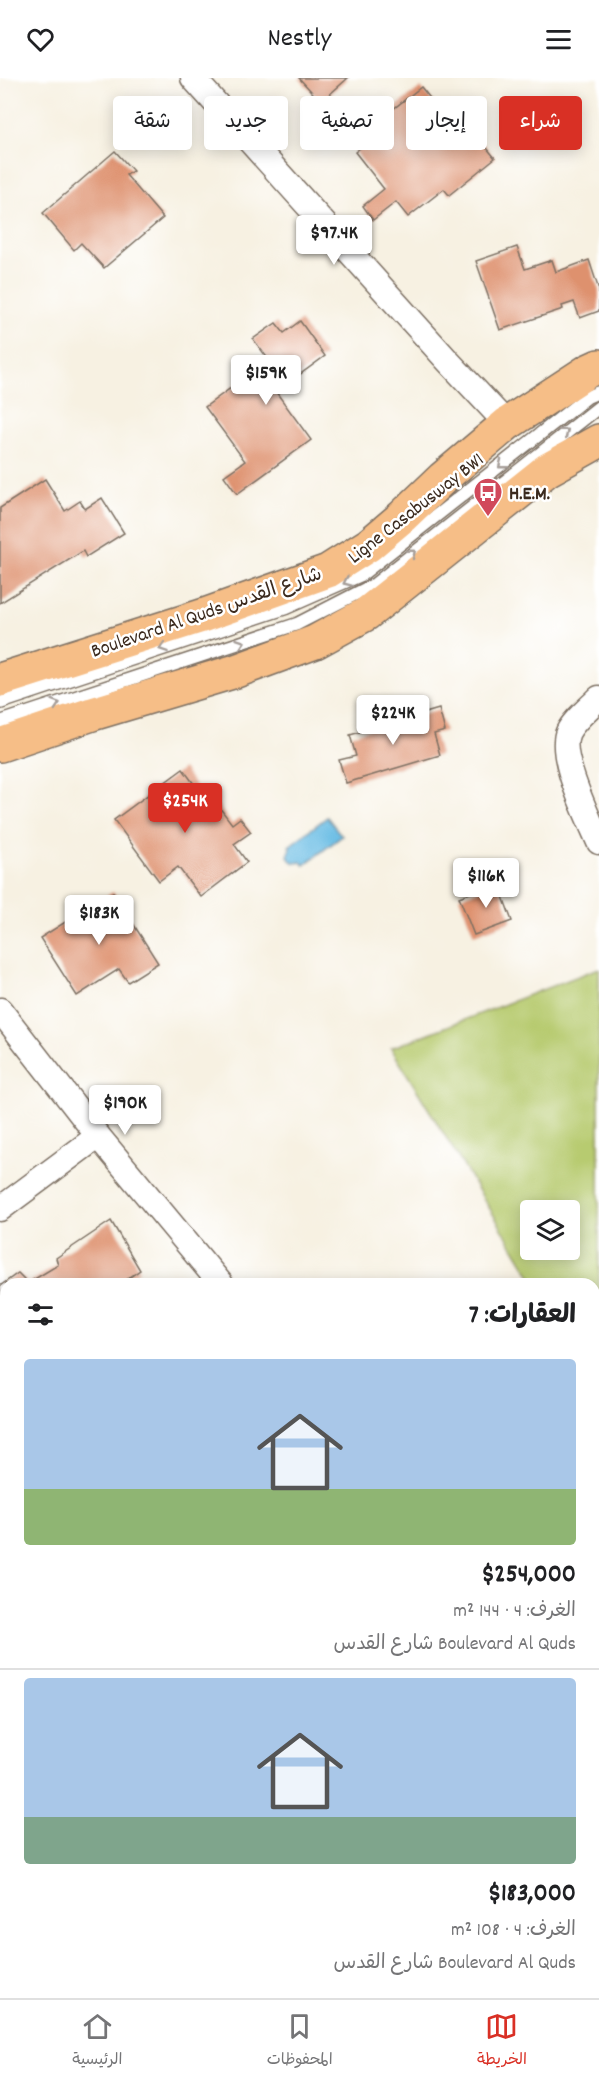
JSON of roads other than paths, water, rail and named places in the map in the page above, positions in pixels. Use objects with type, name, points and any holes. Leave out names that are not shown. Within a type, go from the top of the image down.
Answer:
[{"type":"main road","name":"Boulevard Al Quds شارع القدس","points":[[0,680],[202,616],[328,571],[369,545],[507,424],[588,370],[599,366]]},
{"type":"main road","points":[[0,745],[92,714],[236,671],[315,642],[366,614],[547,470],[599,441]]},
{"type":"street","points":[[193,78],[507,424]]},
{"type":"street","points":[[599,698],[568,732],[564,746],[578,791],[599,842]]},
{"type":"street","points":[[0,1010],[98,1136],[216,1278]]},
{"type":"street","points":[[0,1209],[98,1136]]},
{"type":"lane","name":"Ligne Casabusway BW1","points":[[0,703],[286,608],[361,575],[587,398],[599,392]]},
{"type":"lane","name":"Ligne Casabusway BW1","points":[[0,722],[297,624],[375,584],[599,407]]},
{"type":"water","points":[[327,817],[342,836],[304,865],[301,862],[291,861],[288,856],[291,848],[289,846]]},
{"type":"place","name":"H.E.M.","points":[[488,518]]}]
